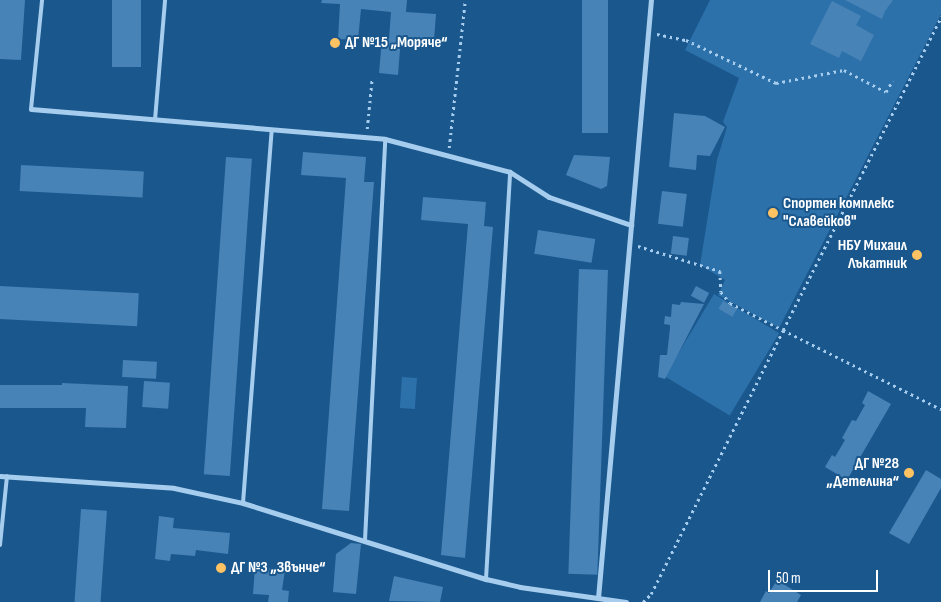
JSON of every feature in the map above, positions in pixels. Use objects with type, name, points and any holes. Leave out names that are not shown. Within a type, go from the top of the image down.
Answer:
[{"type":"street","points":[[598,598],[651,0]]},
{"type":"street","points":[[32,109],[385,139],[510,172],[549,197],[631,225]]},
{"type":"street","points":[[0,476],[174,488],[243,503],[486,579],[529,589],[626,602]]},
{"type":"lane","points":[[32,109],[42,0]]},
{"type":"lane","points":[[155,120],[165,0]]},
{"type":"lane","points":[[243,503],[272,130]]},
{"type":"lane","points":[[366,540],[385,139]]},
{"type":"lane","points":[[486,579],[510,172]]},
{"type":"lane","points":[[0,545],[7,476]]},
{"type":"path","points":[[448,156],[465,0]]},
{"type":"path","points":[[644,602],[651,594],[941,17]]},
{"type":"path","points":[[648,32],[686,40],[776,83],[844,70],[886,92],[892,80]]},
{"type":"path","points":[[366,138],[372,78]]},
{"type":"path","points":[[629,243],[720,271],[721,292],[730,303],[941,409]]},
{"type":"shaded area","name":"Спортен комплекс \"Славейков\"","points":[[710,0],[941,0],[941,14],[779,328],[718,295],[725,280],[700,265],[717,160],[727,127],[723,122],[739,78],[685,50]]},
{"type":"shaded area","points":[[714,294],[779,333],[730,415],[665,376]]},
{"type":"shaded area","points":[[402,377],[417,378],[415,409],[400,408]]},
{"type":"building","points":[[0,0],[25,0],[21,60],[0,59]]},
{"type":"building","points":[[112,0],[141,0],[141,67],[112,67]]},
{"type":"building","points":[[322,0],[407,0],[406,12],[436,14],[434,40],[401,37],[398,75],[379,73],[382,39],[389,39],[391,12],[361,9],[358,40],[338,39],[340,4],[321,3]]},
{"type":"building","points":[[582,0],[608,0],[608,133],[582,133]]},
{"type":"building","points":[[845,0],[893,0],[882,19]]},
{"type":"building","points":[[832,1],[861,16],[856,25],[874,35],[861,61],[842,51],[839,58],[810,44]]},
{"type":"building","points":[[674,113],[705,116],[725,127],[710,156],[697,155],[696,170],[669,167]]},
{"type":"building","points":[[303,152],[366,157],[364,182],[374,182],[349,511],[322,509],[346,178],[301,175]]},
{"type":"building","points":[[574,155],[610,157],[607,186],[601,189],[566,175]]},
{"type":"building","points":[[226,157],[252,159],[230,476],[204,474]]},
{"type":"building","points":[[21,165],[144,171],[142,197],[20,191]]},
{"type":"building","points":[[662,191],[687,194],[683,227],[658,224]]},
{"type":"building","points":[[423,197],[486,202],[484,226],[493,227],[465,558],[441,555],[468,224],[421,220]]},
{"type":"building","points":[[538,230],[595,239],[592,263],[534,254]]},
{"type":"building","points":[[673,236],[689,238],[687,256],[671,254]]},
{"type":"building","points":[[579,269],[608,270],[597,575],[568,574]]},
{"type":"building","points":[[0,286],[139,293],[137,326],[0,319]]},
{"type":"building","points":[[696,286],[709,293],[704,303],[691,296]]},
{"type":"building","points":[[723,301],[737,309],[732,317],[718,309]]},
{"type":"building","points":[[681,302],[704,304],[665,379],[658,377],[660,355],[667,355],[670,325],[664,324],[665,316],[671,317],[672,304],[680,305]]},
{"type":"building","points":[[123,360],[157,362],[156,379],[122,377]]},
{"type":"building","points":[[144,381],[170,383],[168,409],[142,407]]},
{"type":"building","points":[[62,383],[128,386],[126,428],[85,427],[86,408],[0,408],[0,385],[62,385]]},
{"type":"building","points":[[868,391],[891,404],[847,480],[825,467],[832,455],[835,457],[845,440],[842,438],[852,420],[856,421],[865,405],[862,403]]},
{"type":"building","points":[[926,470],[941,479],[941,488],[909,544],[889,533]]},
{"type":"building","points":[[81,509],[107,511],[101,602],[75,602]]},
{"type":"building","points":[[159,516],[174,518],[173,528],[230,533],[228,554],[196,550],[195,556],[171,554],[170,561],[155,559]]},
{"type":"building","points":[[351,543],[361,544],[356,594],[333,592],[336,554]]},
{"type":"building","points":[[255,567],[285,570],[282,590],[289,591],[288,602],[268,602],[269,595],[253,594]]},
{"type":"building","points":[[394,576],[443,587],[440,602],[389,601]]},
{"type":"building","points":[[777,580],[801,595],[797,602],[760,602],[766,591],[769,593]]},
{"type":"place","name":"ДГ №15 „Моряче“","points":[[335,43]]},
{"type":"place","name":"Спортен комплекс \"Славейков\"","points":[[773,213]]},
{"type":"place","name":"НБУ Михаил Лъкатник","points":[[917,255]]},
{"type":"place","name":"ДГ №28 „Детелина“","points":[[909,473]]},
{"type":"place","name":"ДГ №3 „Звънче“","points":[[221,568]]}]
